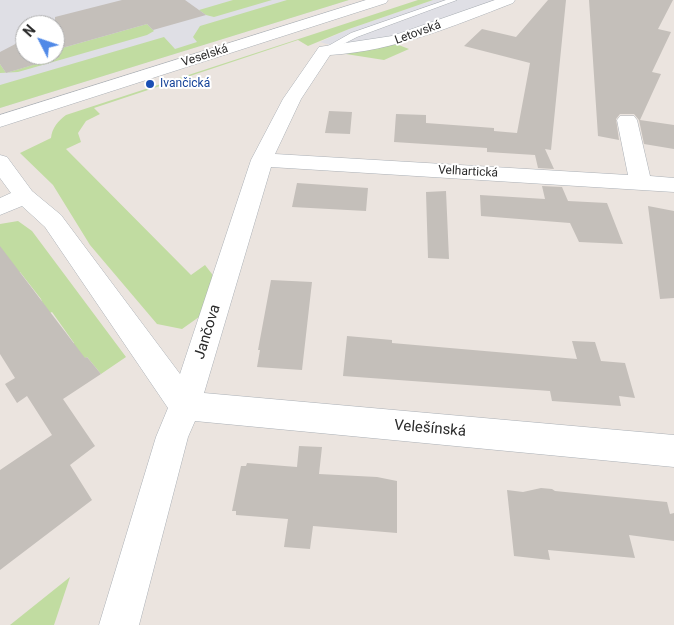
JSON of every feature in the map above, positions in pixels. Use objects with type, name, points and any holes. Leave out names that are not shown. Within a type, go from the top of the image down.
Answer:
[{"type":"street","name":"Veselská","points":[[0,121],[380,0]]},
{"type":"street","name":"Letovská","points":[[325,50],[355,50],[396,42],[508,0]]},
{"type":"street","name":"Jančova","points":[[119,625],[172,437],[185,406],[262,160],[292,100],[325,50]]},
{"type":"street","points":[[628,120],[640,182]]},
{"type":"street","name":"Velhartická","points":[[262,160],[674,185]]},
{"type":"street","points":[[0,162],[24,196],[53,221],[185,406]]},
{"type":"street","points":[[0,207],[24,196]]},
{"type":"street","name":"Velešínská","points":[[185,406],[674,451]]},
{"type":"lane","points":[[325,50],[354,35],[453,0]]},
{"type":"shaded area","points":[[0,0],[349,0],[0,108]]},
{"type":"shaded area","points":[[433,0],[495,0],[384,41],[337,47],[320,42],[349,29]]},
{"type":"green space","points":[[233,0],[272,0],[214,17],[206,15],[199,10]]},
{"type":"green space","points":[[287,0],[349,0],[0,108],[0,85],[164,37],[175,49],[197,42],[193,37],[200,26]]},
{"type":"green space","points":[[418,0],[433,0],[349,29],[308,46],[298,40],[94,108],[100,114],[86,121],[78,133],[81,142],[66,149],[191,275],[205,265],[212,274],[213,286],[206,312],[182,329],[157,324],[90,245],[53,185],[20,153],[51,138],[56,125],[66,115]]},
{"type":"green space","points":[[147,24],[154,31],[147,35],[65,59],[65,47]]},
{"type":"green space","points":[[396,44],[409,49],[384,60],[333,52]]},
{"type":"green space","points":[[0,64],[6,73],[0,73]]},
{"type":"green space","points":[[33,65],[42,65],[7,73]]},
{"type":"green space","points":[[18,221],[32,231],[126,357],[101,374],[87,357],[81,361],[70,346],[74,343],[52,312],[46,315],[41,299],[20,272],[15,274],[0,249],[0,224]]},
{"type":"green space","points":[[70,577],[54,625],[10,625]]},
{"type":"building","points":[[122,0],[185,0],[206,15],[153,30],[147,24],[65,47],[65,15],[63,15]]},
{"type":"building","points":[[548,0],[566,0],[551,150],[545,149],[554,169],[538,168],[535,155],[487,152],[487,148],[394,142],[396,114],[426,115],[426,123],[494,128],[494,131],[517,133],[530,63],[464,46],[482,29],[516,37]]},
{"type":"building","points":[[589,0],[673,0],[658,29],[671,32],[652,72],[661,74],[640,120],[674,125],[674,149],[644,144],[639,120],[634,114],[620,114],[616,119],[619,140],[598,136]]},
{"type":"building","points":[[15,44],[15,65],[33,65],[6,73],[0,64],[0,52]]},
{"type":"building","points":[[329,111],[352,112],[350,134],[325,133]]},
{"type":"building","points":[[297,183],[368,188],[366,211],[292,207]]},
{"type":"building","points":[[542,186],[562,187],[568,201],[607,203],[623,244],[579,242],[570,223],[481,216],[480,195],[545,199]]},
{"type":"building","points":[[446,191],[449,259],[428,258],[426,192]]},
{"type":"building","points":[[648,206],[674,211],[674,298],[660,299]]},
{"type":"building","points":[[0,246],[85,358],[87,357],[101,374],[63,399],[95,446],[70,465],[92,500],[0,570],[0,470],[52,435],[27,396],[17,403],[5,384],[15,378],[0,354]]},
{"type":"building","points":[[271,280],[312,282],[302,370],[257,367],[260,350],[258,350]]},
{"type":"building","points":[[347,336],[392,340],[392,343],[577,359],[572,341],[595,342],[601,361],[625,363],[635,398],[619,396],[621,406],[552,401],[550,391],[343,376]]},
{"type":"building","points":[[299,446],[322,447],[319,474],[377,477],[397,481],[397,533],[313,526],[310,549],[284,547],[288,519],[236,515],[236,511],[232,511],[241,466],[246,466],[247,463],[297,467]]},
{"type":"building","points":[[541,488],[667,502],[670,514],[674,513],[674,541],[629,535],[635,558],[548,550],[550,560],[514,556],[507,490],[523,492]]},
{"type":"place","name":"Ivančická","points":[[150,84]]}]
